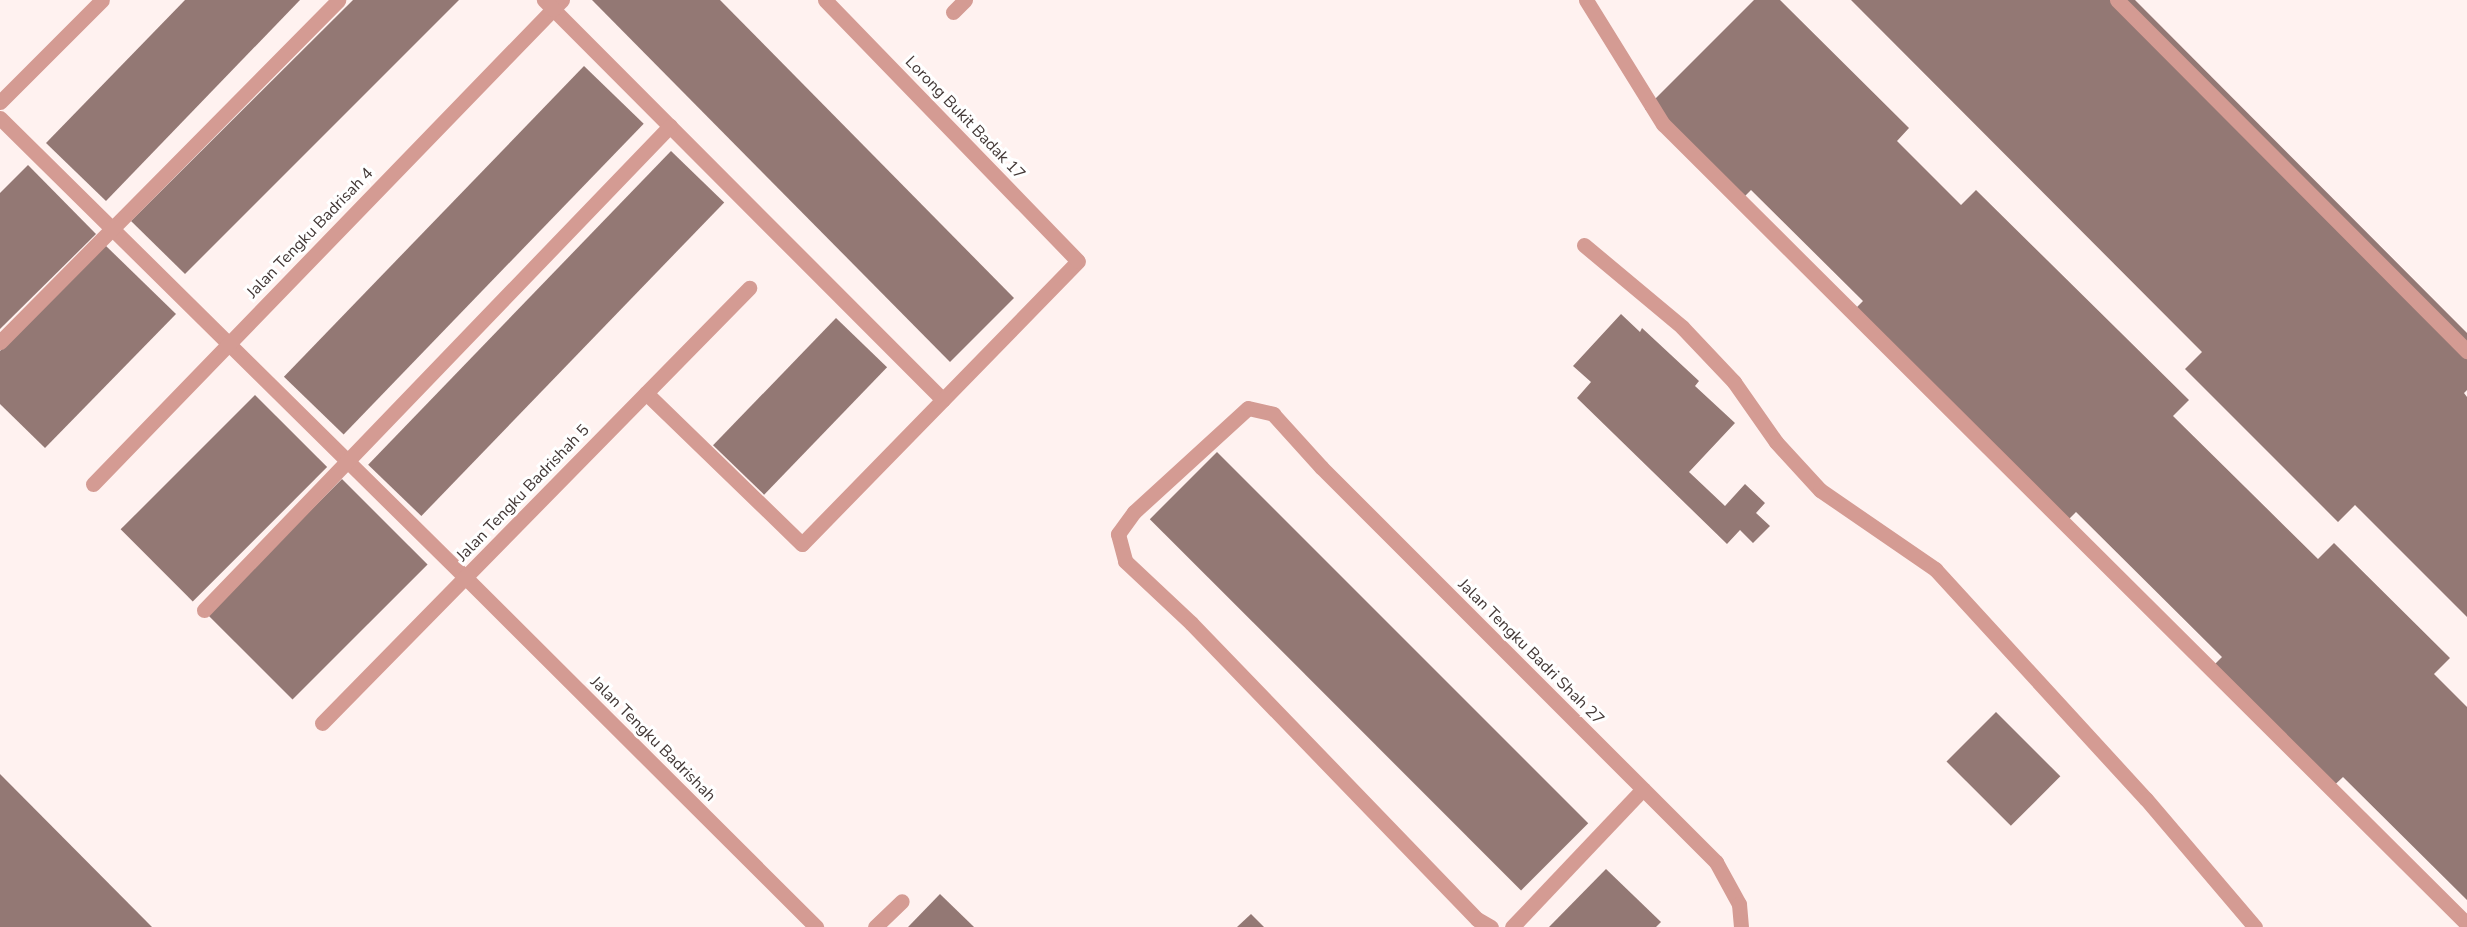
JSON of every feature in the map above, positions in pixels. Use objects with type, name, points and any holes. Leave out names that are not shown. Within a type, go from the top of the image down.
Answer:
[{"type":"street","points":[[0,102],[102,0]]},
{"type":"street","points":[[0,342],[338,0]]},
{"type":"street","name":"Lorong Bukit Badak 17","points":[[825,0],[1078,261],[943,400]]},
{"type":"street","points":[[953,12],[965,0]]},
{"type":"street","points":[[1586,0],[1664,124],[2467,924]]},
{"type":"street","points":[[2117,0],[2467,351]]},
{"type":"street","points":[[553,3],[670,126],[943,400],[802,544],[646,393]]},
{"type":"street","name":"Jalan Tengku Badrisah 4","points":[[93,483],[229,344],[553,3]]},
{"type":"street","name":"Jalan Tengku Badrishah","points":[[0,118],[816,927]]},
{"type":"street","points":[[204,610],[670,126]]},
{"type":"street","points":[[1584,245],[1682,327],[1734,382],[1776,442],[1820,490],[1935,569],[2146,799],[2255,927]]},
{"type":"street","name":"Jalan Tengku Badrishah 5","points":[[322,723],[749,288]]},
{"type":"street","name":"Jalan Tengku Badri Shah 27","points":[[1491,927],[1477,919],[1191,623],[1125,561],[1118,534],[1134,512],[1248,408],[1273,414],[1321,467],[1716,862],[1739,904],[1741,927]]},
{"type":"street","points":[[1512,927],[1643,789]]},
{"type":"street","points":[[875,927],[902,901]]},
{"type":"building","points":[[185,0],[300,0],[106,201],[46,143]]},
{"type":"building","points":[[353,0],[459,0],[185,274],[131,221]]},
{"type":"building","points":[[592,0],[720,0],[1014,298],[950,362]]},
{"type":"building","points":[[1754,0],[1780,0],[1909,128],[1897,141],[1961,205],[1976,190],[2189,400],[2173,416],[2318,559],[2334,543],[2450,658],[2434,674],[2467,707],[2467,900],[2343,777],[2326,793],[2206,673],[2222,657],[2076,512],[2062,526],[1849,315],[1863,301],[1751,190],[1739,202],[1645,109]]},
{"type":"building","points":[[1851,0],[2135,0],[2467,333],[2467,390],[2464,393],[2467,397],[2467,617],[2355,505],[2338,522],[2185,369],[2202,352]]},
{"type":"building","points":[[584,66],[644,124],[344,434],[284,377]]},
{"type":"building","points":[[671,151],[724,202],[421,516],[368,465]]},
{"type":"building","points":[[28,165],[96,234],[0,329],[0,193]]},
{"type":"building","points":[[104,244],[176,314],[45,448],[0,404],[0,351]]},
{"type":"building","points":[[1621,314],[1640,332],[1642,328],[1699,381],[1695,386],[1735,423],[1689,472],[1725,506],[1745,484],[1765,503],[1756,513],[1770,526],[1753,543],[1740,530],[1727,544],[1577,398],[1591,382],[1573,366]]},
{"type":"building","points":[[836,318],[887,367],[764,495],[713,445]]},
{"type":"building","points":[[255,395],[327,467],[193,601],[121,529]]},
{"type":"building","points":[[1217,452],[1588,823],[1521,890],[1150,519]]},
{"type":"building","points":[[342,479],[428,565],[293,700],[207,614]]},
{"type":"building","points":[[1996,712],[2060,776],[2011,826],[1947,761]]},
{"type":"building","points":[[0,774],[152,927],[0,927]]},
{"type":"building","points":[[1606,869],[1661,922],[1656,927],[1549,927]]},
{"type":"building","points":[[940,894],[974,927],[908,927]]},
{"type":"building","points":[[1251,914],[1264,927],[1237,927]]}]
